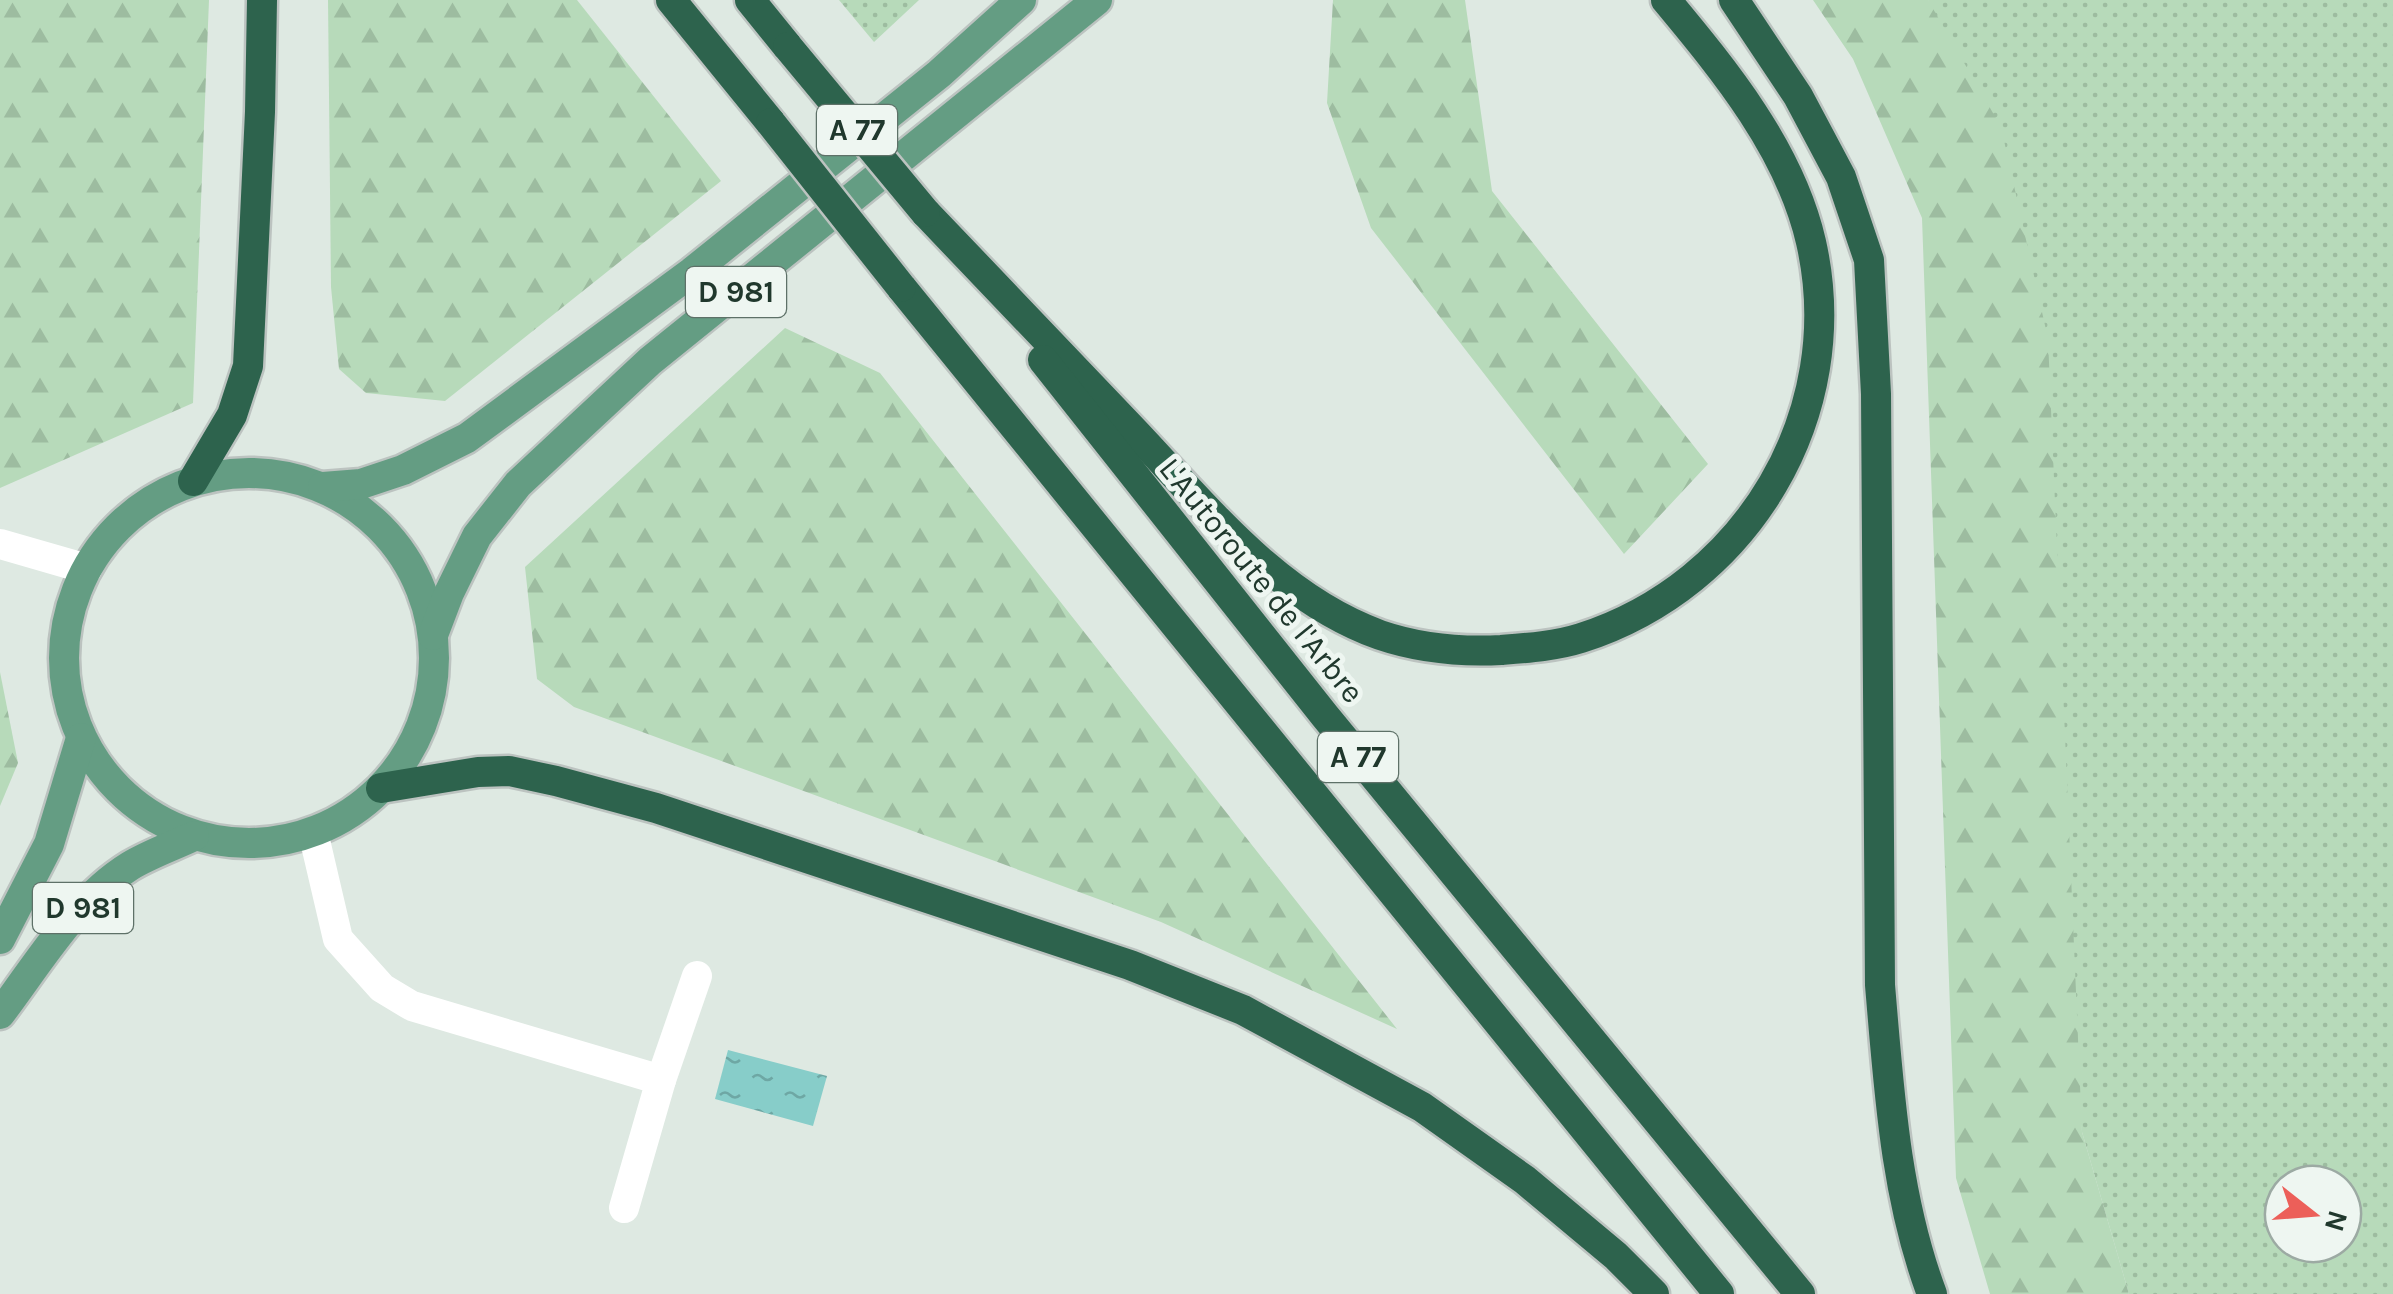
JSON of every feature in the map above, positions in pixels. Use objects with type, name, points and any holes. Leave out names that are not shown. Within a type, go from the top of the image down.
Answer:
[{"type":"highway","points":[[193,481],[232,416],[248,366],[262,0]]},
{"type":"highway","name":"A 77","points":[[671,0],[1719,1294]]},
{"type":"highway","name":"L'Autoroute de l'Arbre","points":[[750,0],[925,212],[1324,716],[1800,1294]]},
{"type":"highway","points":[[925,212],[1222,523],[1288,586],[1380,635],[1425,646],[1474,651],[1578,640],[1614,625],[1691,581],[1750,523],[1794,443],[1812,390],[1818,348],[1818,296],[1811,242],[1794,187],[1721,66],[1666,0]]},
{"type":"highway","points":[[1734,0],[1798,96],[1841,177],[1869,260],[1876,394],[1880,985],[1888,1081],[1906,1208],[1932,1294]]},
{"type":"highway","points":[[381,788],[478,772],[509,771],[556,780],[1020,926],[1163,978],[1243,1010],[1422,1107],[1526,1180],[1616,1256],[1654,1294]]},
{"type":"main road","name":"D 981","points":[[323,488],[360,484],[403,470],[467,438],[692,272],[939,74],[1021,0]]},
{"type":"main road","name":"D 981","points":[[433,635],[477,536],[518,484],[650,361],[1097,0]]},
{"type":"main road","points":[[258,472],[292,477],[323,488],[357,506],[385,532],[408,563],[424,598],[433,635],[432,685],[418,733],[381,788],[350,814],[314,832],[274,842],[234,843],[194,836],[159,820],[128,799],[102,771],[82,738],[69,705],[64,670],[65,635],[73,601],[86,569],[106,540],[131,515],[160,495],[193,481],[258,472]]},
{"type":"main road","name":"D 981","points":[[0,939],[49,844],[82,738]]},
{"type":"main road","name":"D 981","points":[[0,1014],[72,920],[102,888],[130,866],[194,836]]},
{"type":"street","points":[[0,544],[86,569]]},
{"type":"street","points":[[314,832],[338,940],[382,988],[412,1006],[662,1080]]},
{"type":"street","points":[[624,1208],[697,976]]},
{"type":"green space","points":[[0,0],[209,0],[193,403],[0,488]]},
{"type":"green space","points":[[328,0],[577,0],[721,181],[445,401],[366,393],[339,369],[331,287]]},
{"type":"green space","points":[[839,0],[919,0],[874,42]]},
{"type":"green space","points":[[1333,0],[1465,0],[1492,191],[1708,464],[1624,554],[1371,228],[1327,103]]},
{"type":"green space","points":[[1813,0],[1928,0],[2001,127],[2048,339],[2082,1132],[2129,1294],[1990,1294],[1956,1178],[1922,218],[1853,59]]},
{"type":"green space","points":[[1928,0],[2393,0],[2393,1294],[2129,1294],[2082,1132]]},
{"type":"green space","points":[[785,328],[880,373],[1397,1029],[1161,922],[574,707],[537,679],[525,567]]},
{"type":"green space","points":[[0,672],[18,763],[0,806]]},
{"type":"water","points":[[728,1050],[827,1076],[813,1126],[715,1099]]}]
